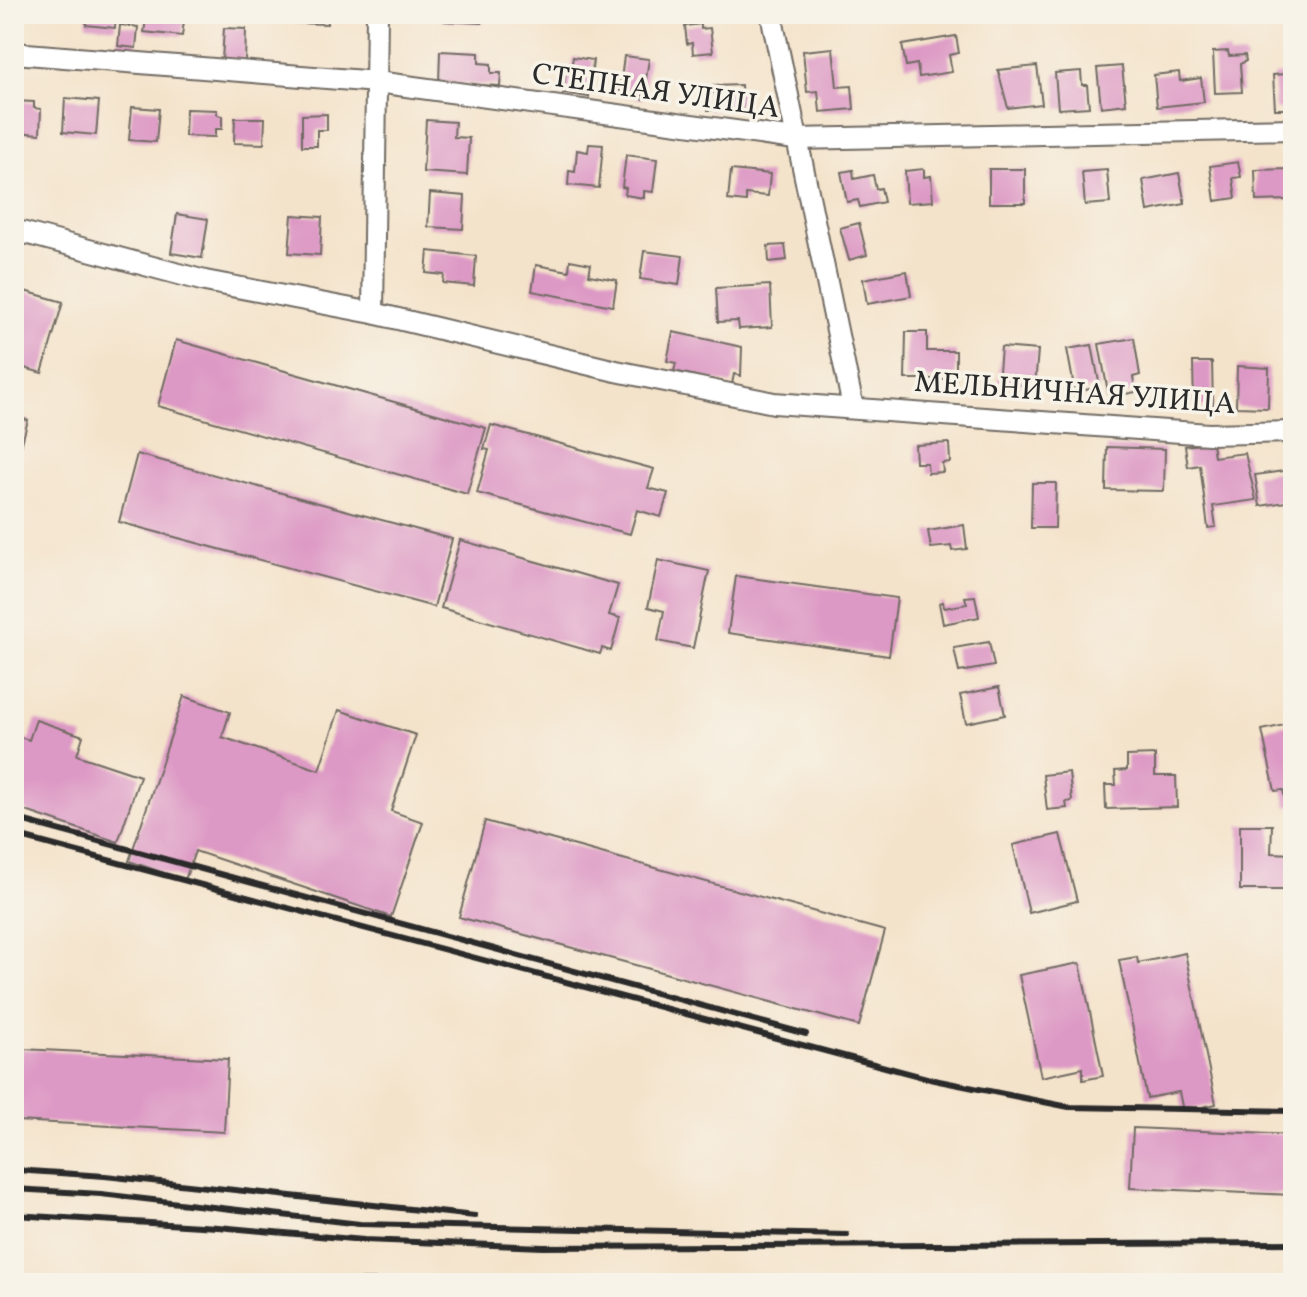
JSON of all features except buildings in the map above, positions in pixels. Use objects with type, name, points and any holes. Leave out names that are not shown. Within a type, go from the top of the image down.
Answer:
[{"type":"street","points":[[373,313],[377,14]]},
{"type":"street","points":[[14,230],[205,281],[373,313],[616,371],[774,403],[853,407],[771,14]]},
{"type":"street","name":"СТЕПНАЯ УЛИЦА","points":[[14,53],[377,82],[795,139],[1293,129]]},
{"type":"street","name":"МЕЛЬНИЧНАЯ УЛИЦА","points":[[853,407],[1209,434],[1293,432]]},
{"type":"railway","points":[[14,818],[806,1034]]},
{"type":"railway","points":[[14,835],[934,1080],[1069,1107],[1293,1111]]},
{"type":"railway","points":[[14,1170],[105,1176],[475,1216]]},
{"type":"railway","points":[[14,1189],[101,1194],[360,1224],[847,1235]]},
{"type":"railway","points":[[14,1215],[218,1227],[364,1240],[543,1247],[1293,1243]]},
{"type":"railway","points":[[14,1281],[1184,1283]]}]
